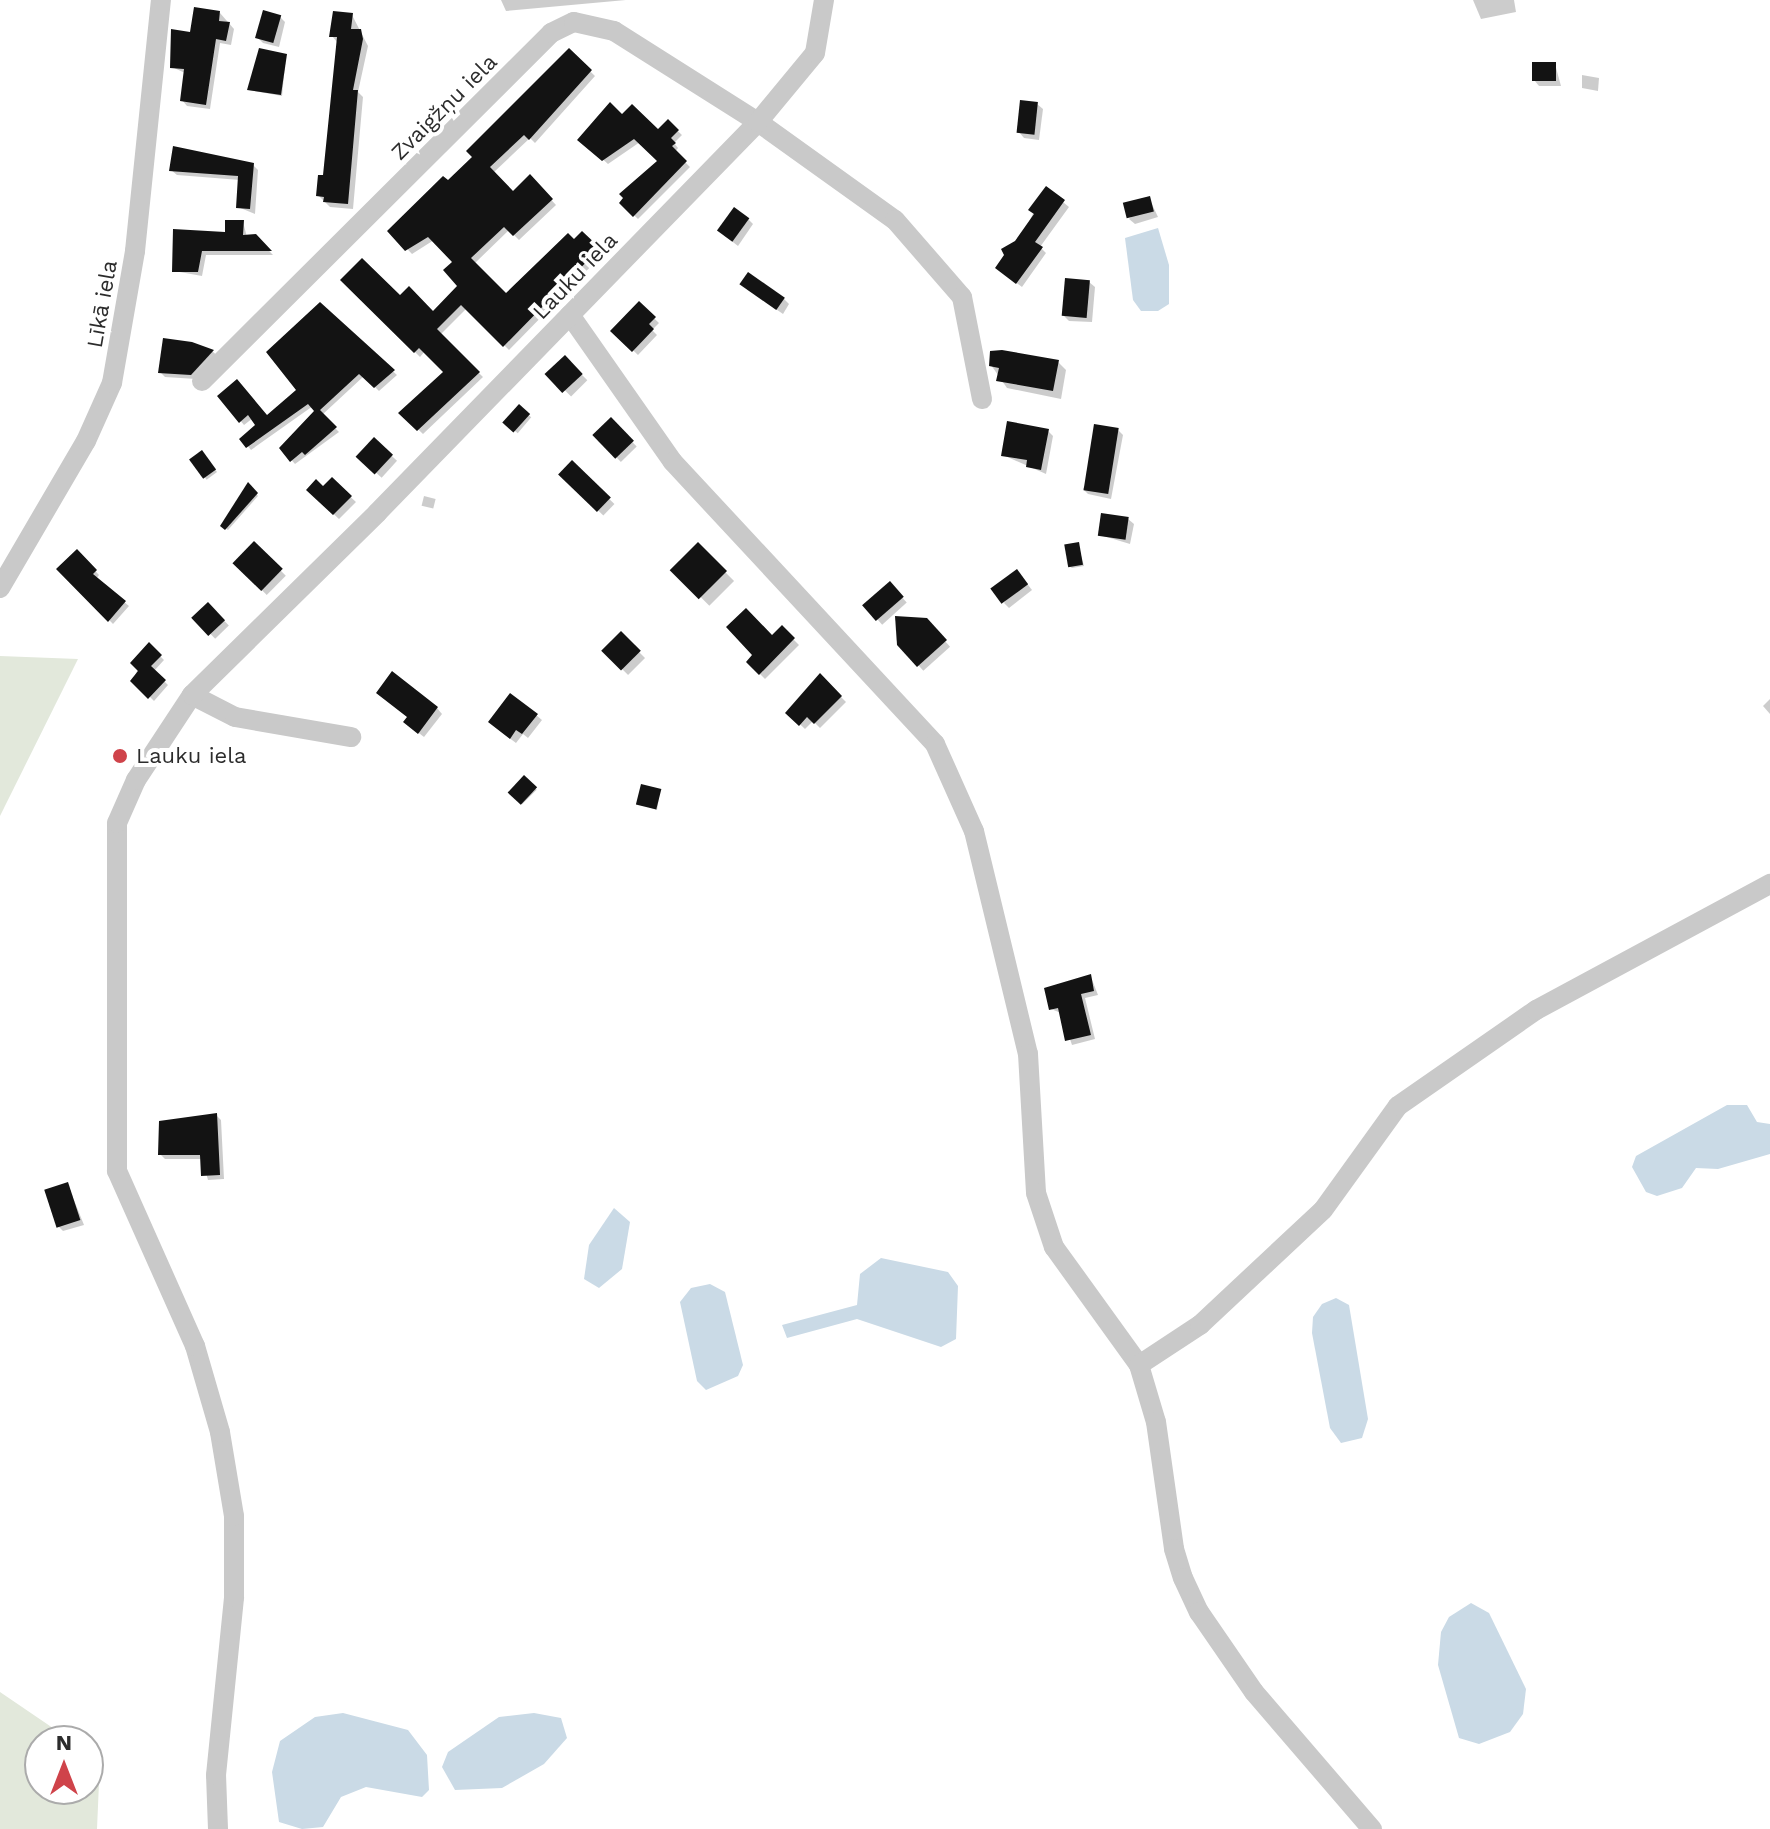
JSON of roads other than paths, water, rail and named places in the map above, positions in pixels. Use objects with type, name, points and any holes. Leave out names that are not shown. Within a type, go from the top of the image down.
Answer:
[{"type":"street","name":"Līkā iela","points":[[0,588],[86,441],[112,383],[135,251],[161,0]]},
{"type":"street","name":"Lauku iela","points":[[218,1829],[216,1775],[234,1597],[234,1516],[220,1432],[195,1346],[117,1171],[117,823],[136,780],[192,695],[758,122],[815,53],[824,0]]},
{"type":"street","name":"Zvaigžņu iela","points":[[202,381],[551,33],[574,22],[614,31],[758,122],[895,220],[962,297],[982,399]]},
{"type":"street","points":[[570,315],[673,462],[935,744],[974,831],[1028,1054],[1036,1193],[1054,1247],[1139,1365],[1156,1422],[1174,1549],[1199,1612],[1254,1692],[1372,1829]]},
{"type":"street","points":[[192,695],[235,717],[351,737]]},
{"type":"street","points":[[1139,1365],[1200,1325],[1323,1210],[1398,1106],[1536,1010],[1770,884]]},
{"type":"water","points":[[1158,228],[1169,265],[1169,304],[1158,311],[1141,311],[1133,300],[1125,238]]},
{"type":"water","points":[[1727,1105],[1747,1105],[1757,1122],[1770,1124],[1770,1154],[1718,1169],[1696,1168],[1682,1188],[1657,1196],[1646,1192],[1632,1167],[1636,1156]]},
{"type":"water","points":[[614,1208],[630,1222],[622,1269],[599,1288],[584,1279],[589,1245]]},
{"type":"water","points":[[881,1258],[948,1272],[958,1286],[956,1339],[941,1347],[857,1319],[787,1338],[782,1325],[857,1305],[860,1274]]},
{"type":"water","points":[[710,1284],[725,1292],[743,1365],[738,1376],[706,1390],[697,1381],[680,1302],[691,1288]]},
{"type":"water","points":[[1336,1298],[1349,1305],[1368,1419],[1362,1438],[1341,1443],[1330,1428],[1312,1333],[1313,1317],[1322,1304]]},
{"type":"water","points":[[1471,1603],[1489,1613],[1526,1689],[1523,1714],[1510,1732],[1479,1744],[1459,1738],[1438,1665],[1441,1632],[1449,1617]]},
{"type":"water","points":[[343,1713],[408,1730],[427,1755],[429,1790],[422,1797],[366,1787],[341,1797],[323,1827],[302,1829],[279,1822],[272,1772],[280,1741],[315,1717]]},
{"type":"water","points":[[534,1713],[561,1718],[567,1738],[544,1764],[502,1788],[455,1790],[442,1767],[448,1752],[499,1717]]},
{"type":"place","name":"Lauku iela","points":[[120,756]]}]
